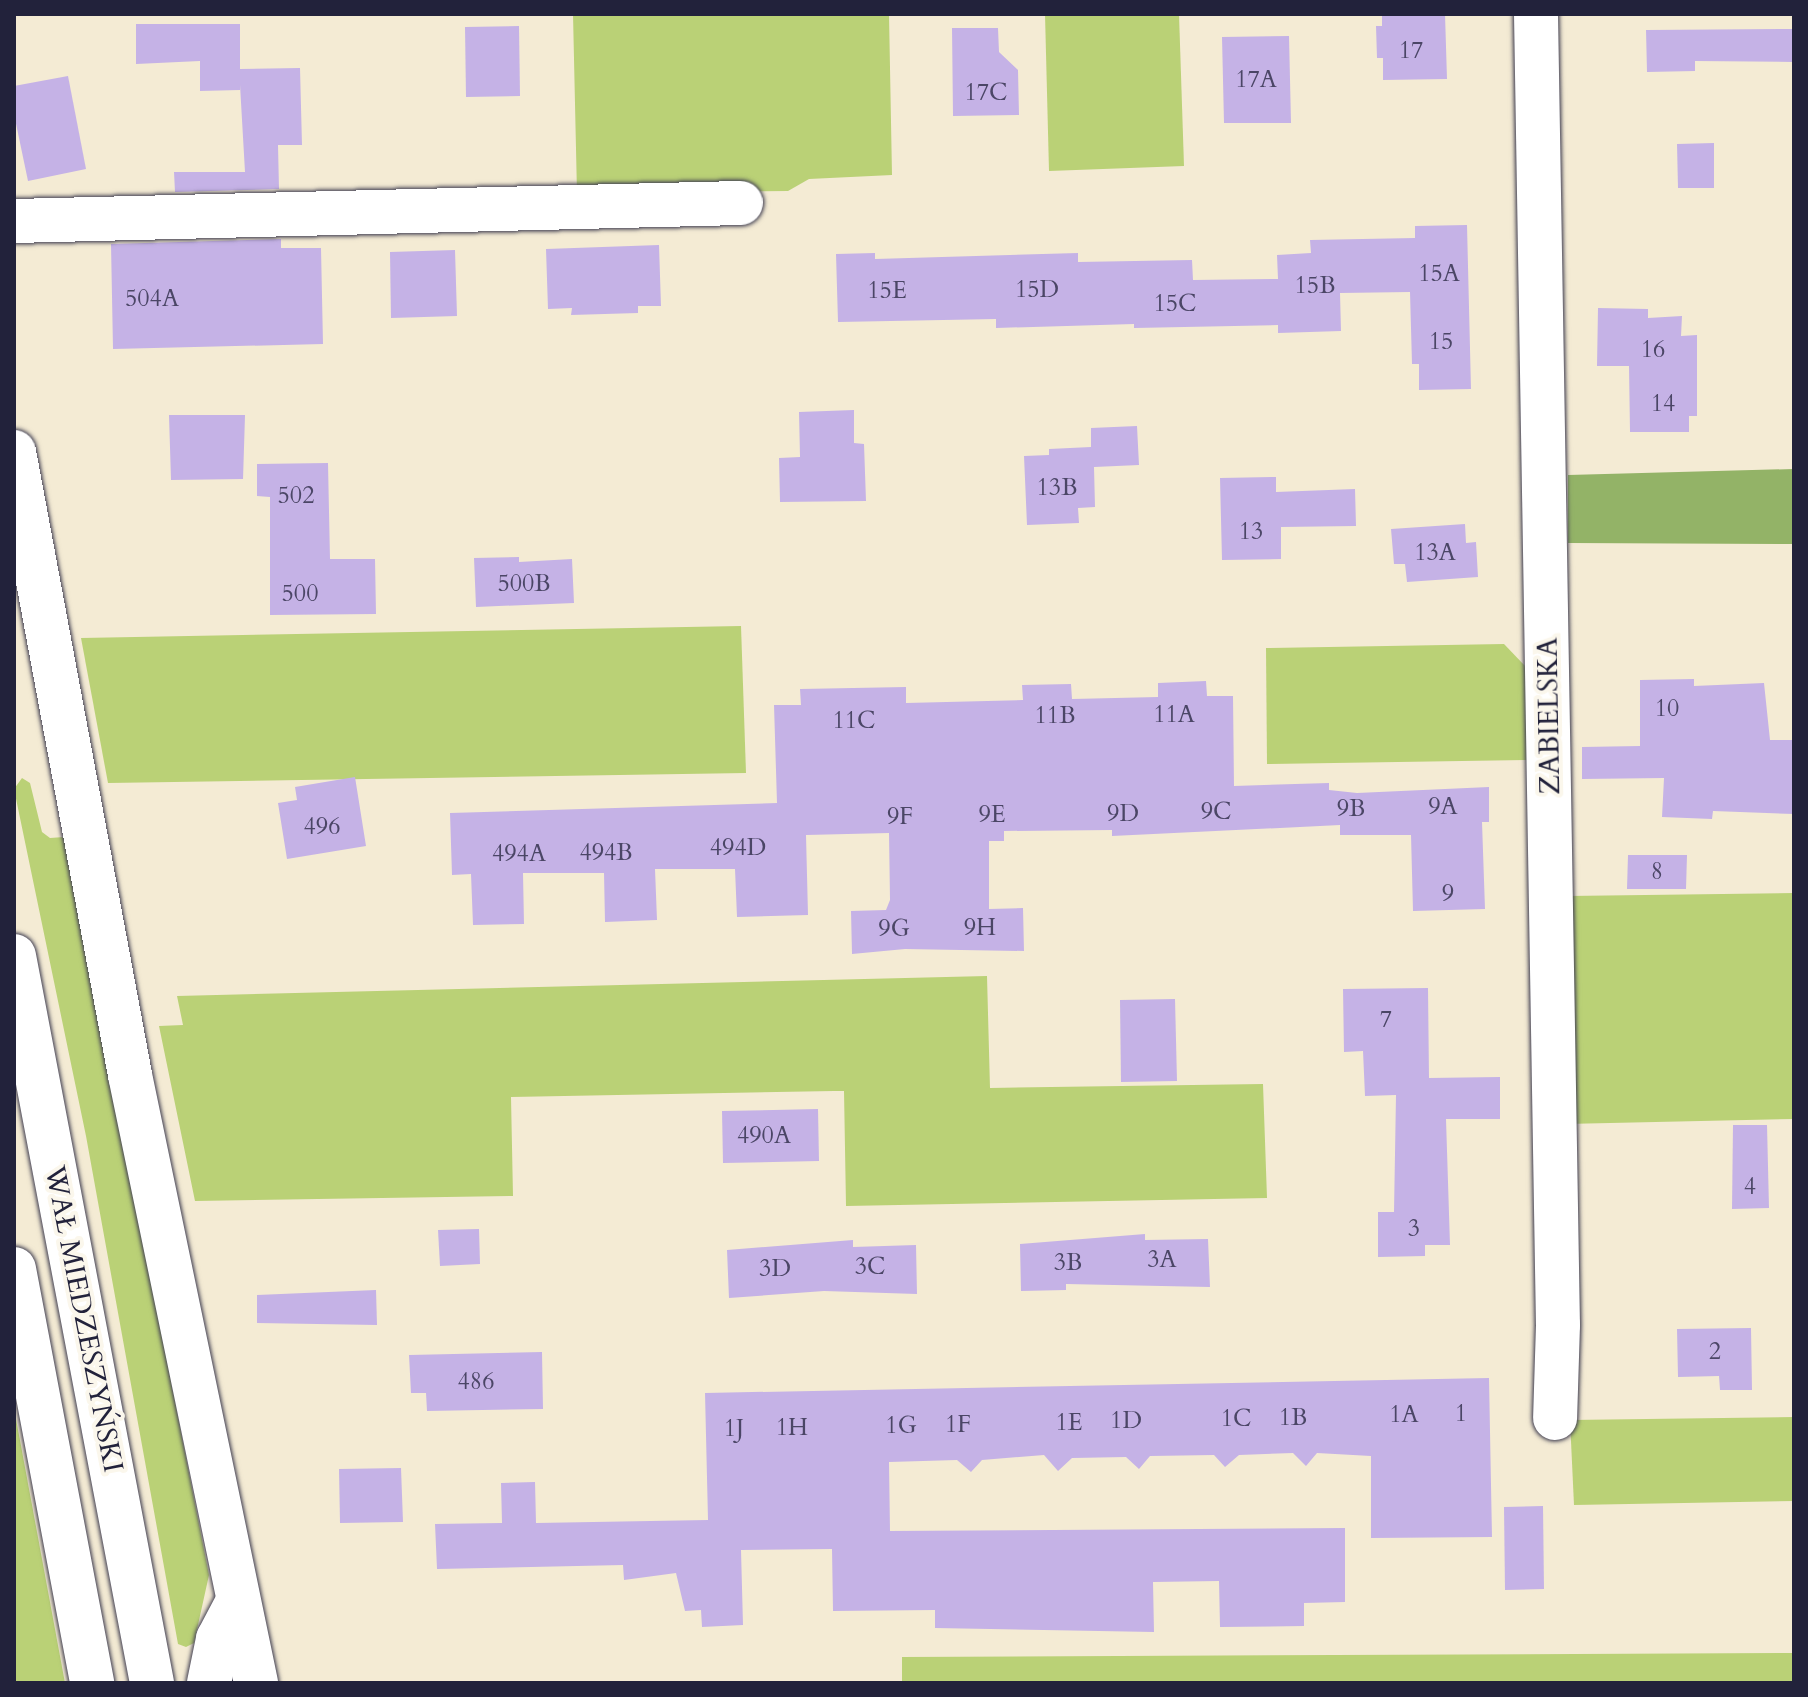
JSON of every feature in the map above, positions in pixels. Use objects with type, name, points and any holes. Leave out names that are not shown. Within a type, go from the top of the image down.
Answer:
[{"type":"street","name":"ZABIELSKA","points":[[1536,14],[1557,1262],[1555,1418]]},
{"type":"street","points":[[14,221],[741,203]]},
{"type":"street","points":[[14,452],[130,1075],[256,1683]]},
{"type":"street","name":"WAŁ MIEDZESZYŃSKI","points":[[14,956],[152,1683]]},
{"type":"street","points":[[14,1269],[92,1683]]},
{"type":"street","points":[[209,1683],[218,1639],[237,1603]]},
{"type":"green space","points":[[573,14],[889,14],[892,175],[809,179],[788,191],[577,194]]},
{"type":"green space","points":[[1045,14],[1179,14],[1184,166],[1049,171]]},
{"type":"green space","points":[[1794,469],[1794,544],[1568,543],[1568,475]]},
{"type":"green space","points":[[741,626],[746,773],[108,783],[81,638]]},
{"type":"green space","points":[[1504,644],[1527,668],[1530,760],[1267,764],[1266,648]]},
{"type":"green space","points":[[22,778],[30,783],[42,832],[50,838],[64,837],[209,1575],[194,1643],[186,1647],[178,1644],[86,1136],[14,789]]},
{"type":"green space","points":[[1794,893],[1794,1119],[1565,1124],[1568,896]]},
{"type":"green space","points":[[987,976],[990,1088],[1263,1084],[1267,1198],[846,1206],[844,1091],[834,1091],[511,1097],[513,1196],[195,1201],[159,1026],[183,1025],[177,996]]},
{"type":"green space","points":[[14,1408],[65,1683],[14,1683]]},
{"type":"green space","points":[[1794,1417],[1794,1501],[1574,1505],[1570,1420]]},
{"type":"green space","points":[[1794,1653],[1794,1683],[902,1683],[902,1657]]},
{"type":"building","points":[[1445,14],[1447,79],[1383,80],[1383,58],[1377,58],[1376,26],[1382,26],[1382,16]]},
{"type":"building","points":[[136,24],[240,24],[240,69],[300,68],[302,145],[278,145],[279,189],[175,192],[174,172],[245,172],[240,85],[240,90],[200,91],[200,61],[136,64]]},
{"type":"building","points":[[519,26],[520,96],[466,97],[465,27]]},
{"type":"building","points":[[952,28],[998,28],[999,52],[1018,70],[1019,115],[953,116]]},
{"type":"building","points":[[1794,29],[1794,62],[1695,61],[1695,71],[1647,72],[1646,30]]},
{"type":"building","points":[[1289,36],[1291,123],[1224,123],[1222,37]]},
{"type":"building","points":[[68,76],[86,169],[28,181],[14,114],[14,86]]},
{"type":"building","points":[[1714,143],[1714,188],[1678,188],[1677,144]]},
{"type":"building","points":[[1467,225],[1471,389],[1419,390],[1419,364],[1412,364],[1410,292],[1340,293],[1341,331],[1278,333],[1278,325],[1134,328],[1134,324],[996,328],[996,319],[838,322],[836,254],[875,253],[875,259],[1078,253],[1078,262],[1192,260],[1193,280],[1278,279],[1277,255],[1311,253],[1310,240],[1415,238],[1415,226]]},
{"type":"building","points":[[281,239],[281,248],[321,248],[323,344],[113,349],[111,244]]},
{"type":"building","points":[[659,245],[661,306],[638,306],[638,313],[571,315],[572,308],[548,309],[546,249]]},
{"type":"building","points":[[455,250],[457,316],[391,318],[390,252]]},
{"type":"building","points":[[1598,308],[1648,309],[1648,318],[1682,316],[1681,336],[1697,335],[1697,416],[1689,416],[1689,432],[1630,432],[1629,366],[1597,366]]},
{"type":"building","points":[[854,410],[854,443],[864,444],[866,501],[780,502],[779,458],[800,457],[799,412]]},
{"type":"building","points":[[169,415],[245,415],[243,479],[171,480]]},
{"type":"building","points":[[1137,426],[1139,465],[1094,467],[1095,507],[1078,508],[1079,523],[1027,525],[1024,456],[1049,455],[1049,449],[1091,447],[1091,428]]},
{"type":"building","points":[[328,463],[330,559],[375,559],[376,614],[270,615],[270,497],[257,496],[257,464]]},
{"type":"building","points":[[1276,477],[1276,492],[1355,489],[1356,526],[1281,527],[1281,559],[1222,560],[1220,478]]},
{"type":"building","points":[[1465,524],[1466,543],[1476,542],[1478,577],[1407,582],[1405,564],[1394,564],[1391,529]]},
{"type":"building","points":[[519,557],[519,562],[572,559],[574,603],[476,607],[474,558]]},
{"type":"building","points":[[1694,679],[1694,686],[1764,683],[1770,740],[1794,740],[1794,814],[1713,811],[1712,819],[1662,817],[1664,778],[1582,779],[1582,747],[1640,746],[1640,680]]},
{"type":"building","points":[[1206,681],[1207,696],[1233,696],[1234,786],[1329,783],[1329,790],[1357,793],[1489,787],[1489,822],[1482,822],[1485,909],[1413,911],[1411,835],[1340,835],[1340,825],[1112,836],[1112,830],[1004,831],[1004,841],[989,841],[989,909],[1023,908],[1024,951],[905,949],[852,954],[851,911],[886,910],[890,900],[889,833],[806,835],[808,915],[737,917],[735,869],[655,869],[657,920],[605,922],[604,873],[523,873],[524,924],[473,925],[471,874],[452,875],[450,813],[777,803],[774,705],[801,705],[800,689],[906,687],[906,703],[1023,700],[1022,685],[1071,684],[1072,699],[1158,697],[1158,683]]},
{"type":"building","points":[[355,777],[366,846],[287,859],[278,803],[297,800],[295,787]]},
{"type":"building","points":[[1628,855],[1687,855],[1686,889],[1627,889]]},
{"type":"building","points":[[1428,988],[1429,1078],[1500,1077],[1500,1119],[1446,1119],[1450,1245],[1425,1245],[1425,1256],[1378,1257],[1378,1212],[1394,1212],[1396,1095],[1365,1096],[1363,1051],[1344,1052],[1343,989]]},
{"type":"building","points":[[1175,999],[1177,1081],[1121,1082],[1120,1000]]},
{"type":"building","points":[[818,1109],[819,1161],[723,1163],[722,1111]]},
{"type":"building","points":[[1733,1125],[1767,1125],[1769,1208],[1732,1209]]},
{"type":"building","points":[[479,1229],[480,1264],[440,1266],[438,1230]]},
{"type":"building","points":[[1145,1234],[1145,1240],[1208,1239],[1210,1287],[1066,1284],[1066,1290],[1021,1291],[1020,1244]]},
{"type":"building","points":[[853,1240],[853,1247],[916,1245],[917,1294],[824,1291],[729,1298],[727,1250]]},
{"type":"building","points":[[376,1290],[377,1325],[257,1323],[257,1295]]},
{"type":"building","points":[[1751,1328],[1752,1390],[1720,1390],[1719,1376],[1678,1377],[1677,1329]]},
{"type":"building","points":[[542,1352],[543,1409],[427,1411],[426,1393],[411,1393],[409,1355]]},
{"type":"building","points":[[1489,1378],[1492,1537],[1371,1538],[1371,1456],[1317,1453],[1306,1466],[1293,1453],[1239,1455],[1225,1467],[1214,1455],[1150,1456],[1139,1469],[1126,1457],[1072,1458],[1058,1471],[1044,1455],[982,1460],[971,1472],[957,1460],[889,1462],[890,1531],[1345,1528],[1345,1602],[1304,1603],[1304,1626],[1220,1627],[1219,1581],[1153,1582],[1154,1632],[935,1628],[935,1610],[833,1611],[832,1549],[741,1550],[743,1625],[702,1627],[701,1610],[685,1611],[676,1573],[624,1580],[623,1565],[437,1569],[435,1524],[502,1523],[501,1483],[535,1482],[536,1523],[708,1520],[705,1393]]},
{"type":"building","points":[[401,1468],[403,1522],[340,1523],[339,1469]]},
{"type":"building","points":[[1543,1506],[1544,1589],[1505,1590],[1504,1507]]}]
